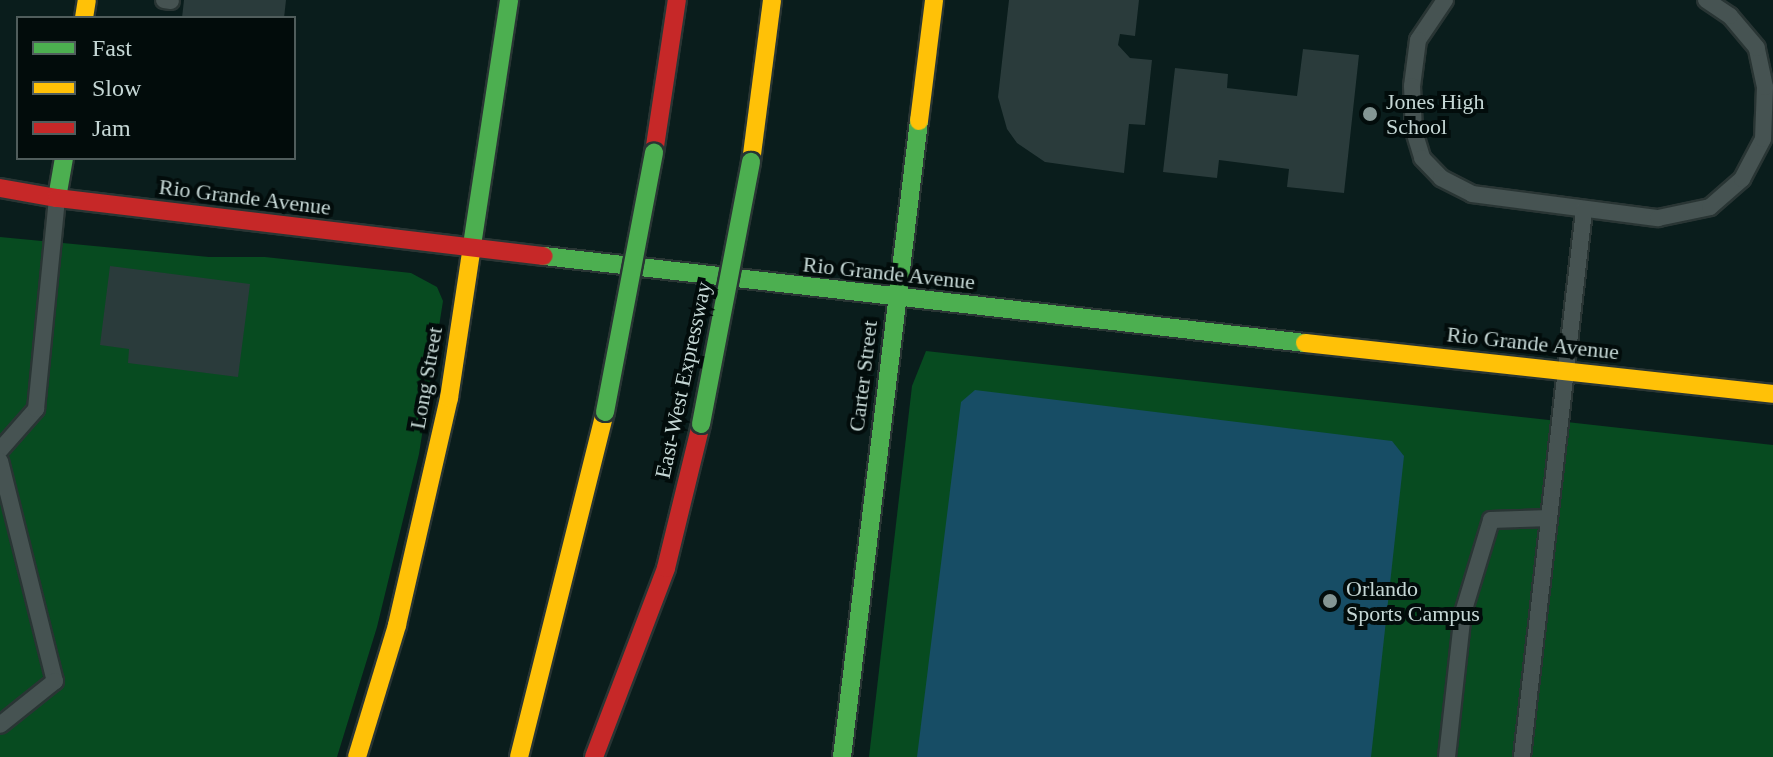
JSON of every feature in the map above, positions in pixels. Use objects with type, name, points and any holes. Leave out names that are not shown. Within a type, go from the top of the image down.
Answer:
[{"type":"main road","name":"Long Street","points":[[357,757],[397,625],[449,398],[509,0]]},
{"type":"main road","points":[[519,757],[605,412],[654,153],[677,0]]},
{"type":"main road","name":"East-West Expressway","points":[[594,757],[666,568],[701,424],[751,162],[772,0]]},
{"type":"main road","name":"Carter Street","points":[[842,757],[934,0]]},
{"type":"main road","points":[[57,198],[64,160]]},
{"type":"main road","name":"Rio Grande Avenue","points":[[0,188],[57,198],[896,298],[1773,394]]},
{"type":"lane","points":[[164,0],[171,1]]},
{"type":"lane","points":[[1445,0],[1418,40],[1412,86],[1414,131],[1422,158],[1441,178],[1472,194],[1658,218],[1710,207],[1742,179],[1763,139],[1762,74],[1757,48],[1730,16],[1706,0]]},
{"type":"lane","points":[[0,450],[36,409],[57,198]]},
{"type":"lane","points":[[1522,757],[1584,210]]},
{"type":"lane","points":[[0,461],[55,681],[0,725]]},
{"type":"lane","points":[[1447,757],[1463,613],[1491,520],[1549,518]]},
{"type":"green space","points":[[0,237],[209,257],[265,257],[411,273],[437,287],[443,301],[419,454],[377,627],[337,757],[0,757]]},
{"type":"green space","name":"Orlando Sports Campus","points":[[926,351],[1773,445],[1773,757],[869,757],[912,386]]},
{"type":"water","points":[[975,390],[1392,441],[1404,456],[1371,757],[917,757],[961,402]]},
{"type":"building","points":[[184,0],[286,0],[284,16],[182,16]]},
{"type":"building","points":[[1009,0],[1139,0],[1135,36],[1120,34],[1118,45],[1130,58],[1152,60],[1145,125],[1129,124],[1124,173],[1045,162],[1017,143],[1007,129],[998,97]]},
{"type":"building","points":[[1303,49],[1359,55],[1344,193],[1287,187],[1289,169],[1219,160],[1217,178],[1163,172],[1175,68],[1228,74],[1227,88],[1297,96]]},
{"type":"building","points":[[110,266],[250,284],[238,377],[128,363],[129,349],[100,345]]},
{"type":"traffic: fast","points":[[471,252],[509,0]]},
{"type":"traffic: fast","points":[[842,757],[919,121]]},
{"type":"traffic: fast","points":[[605,412],[654,153]]},
{"type":"traffic: fast","points":[[57,198],[64,160]]},
{"type":"traffic: fast","points":[[701,424],[751,162]]},
{"type":"traffic: fast","points":[[544,256],[1305,343]]},
{"type":"traffic: slow","points":[[84,16],[87,0]]},
{"type":"traffic: slow","points":[[751,162],[772,0]]},
{"type":"traffic: slow","points":[[919,121],[934,0]]},
{"type":"traffic: slow","points":[[357,757],[397,625],[449,398],[471,252]]},
{"type":"traffic: slow","points":[[1305,343],[1773,394]]},
{"type":"traffic: slow","points":[[519,757],[605,412]]},
{"type":"traffic: jam","points":[[654,153],[677,0]]},
{"type":"traffic: jam","points":[[0,188],[57,198],[544,256]]},
{"type":"traffic: jam","points":[[594,757],[666,568],[701,424]]},
{"type":"place","name":"Jones High School","points":[[1370,114]]},
{"type":"place","name":"Orlando Sports Campus","points":[[1330,601]]}]
